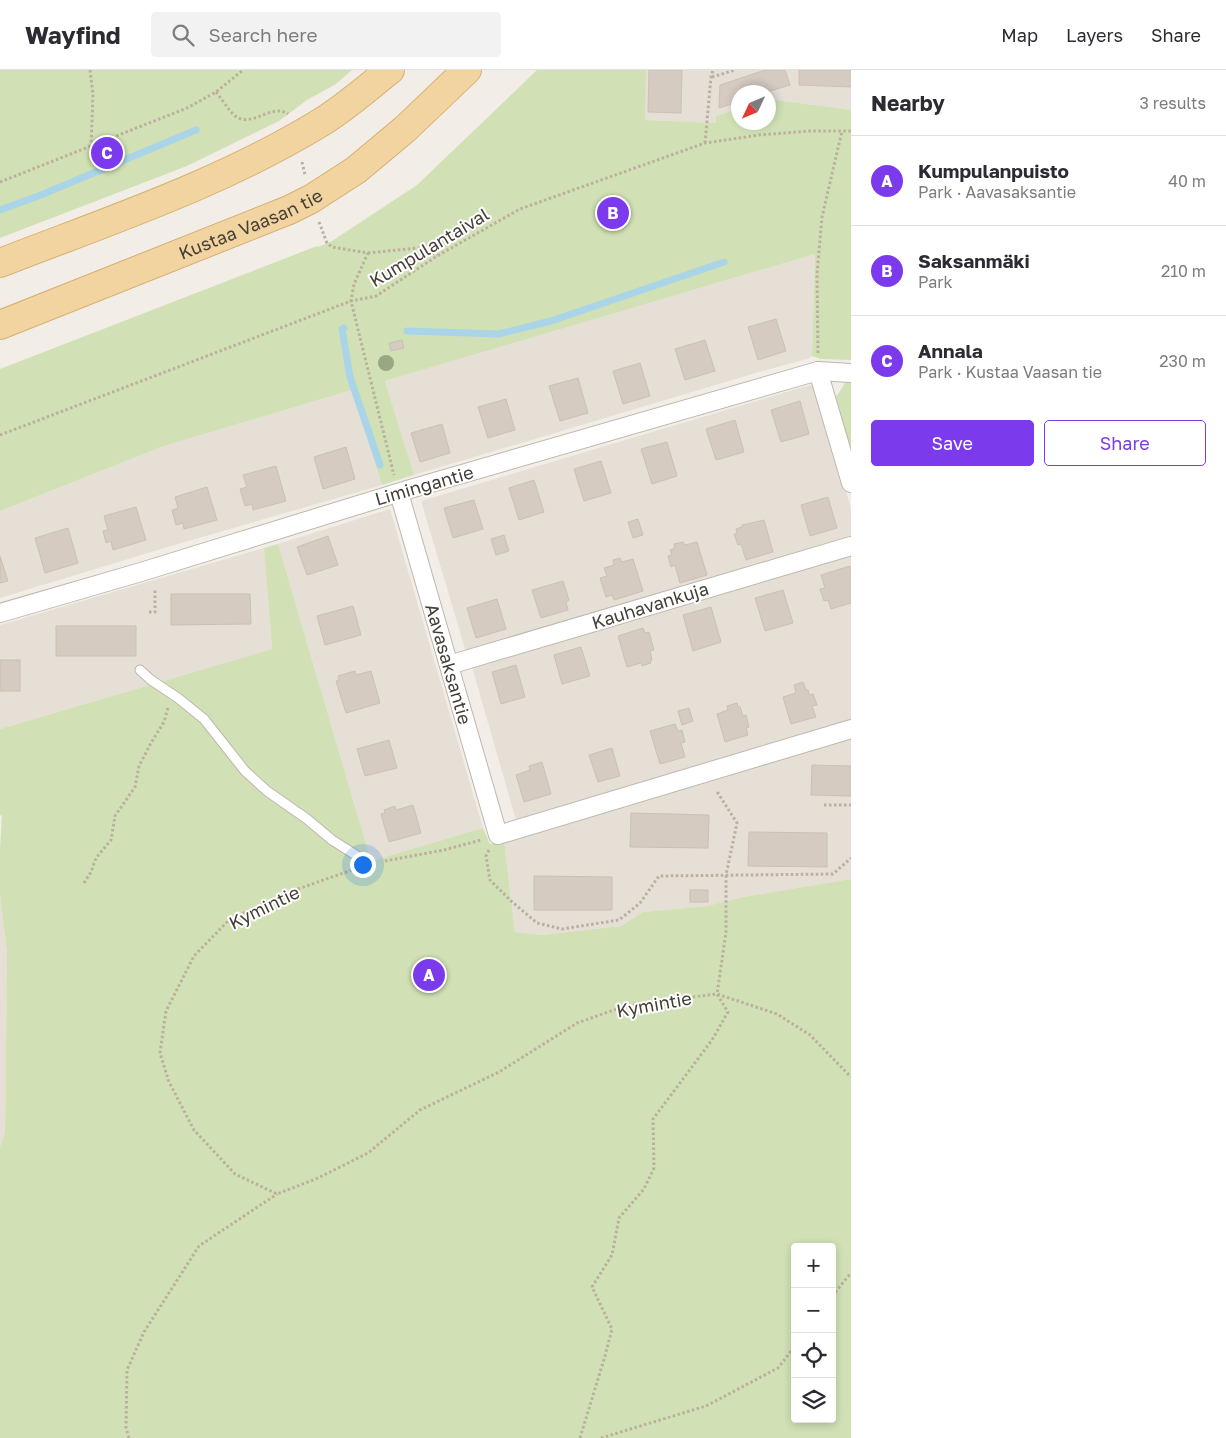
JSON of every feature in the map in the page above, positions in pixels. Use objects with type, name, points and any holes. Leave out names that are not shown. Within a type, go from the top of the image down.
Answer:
[{"type":"main road","points":[[0,262],[190,189],[246,164],[320,123],[390,70]]},
{"type":"main road","name":"Kustaa Vaasan tie","points":[[0,325],[289,210],[311,198],[363,164],[406,129],[467,70]]},
{"type":"street","name":"Limingantie","points":[[0,613],[399,493],[818,371],[851,373]]},
{"type":"street","points":[[818,371],[851,483]]},
{"type":"street","name":"Aavasaksantie","points":[[399,493],[498,835]]},
{"type":"street","name":"Kauhavankuja","points":[[449,665],[851,546]]},
{"type":"street","points":[[498,835],[851,729]]},
{"type":"lane","points":[[140,670],[204,719],[245,771],[267,790],[332,840],[370,864]]},
{"type":"path","points":[[90,70],[93,94],[92,146]]},
{"type":"path","points":[[0,182],[187,108],[216,92],[242,70]]},
{"type":"path","points":[[705,143],[713,70]]},
{"type":"path","points":[[711,77],[735,70]]},
{"type":"path","points":[[216,92],[234,116],[243,120],[257,118],[272,111],[284,111],[292,117],[311,198],[327,243],[332,247],[368,253],[418,248],[437,256]]},
{"type":"path","name":"Kumpulantaival","points":[[0,435],[351,301],[376,296],[437,256],[520,209],[705,143],[759,135],[810,131],[851,131]]},
{"type":"path","points":[[818,371],[817,274],[823,207],[842,131]]},
{"type":"path","points":[[368,253],[354,284],[351,301],[399,493]]},
{"type":"path","points":[[149,612],[155,612]]},
{"type":"path","points":[[84,883],[91,872],[96,858],[110,840],[115,816],[135,787],[139,766],[164,722],[168,707],[163,688]]},
{"type":"path","points":[[580,1438],[612,1329],[592,1287],[612,1255],[619,1218],[644,1188],[654,1168],[653,1119],[712,1040],[728,1012],[717,994],[726,932],[726,875],[737,822],[704,773]]},
{"type":"path","points":[[824,805],[851,805]]},
{"type":"path","points":[[498,835],[486,856],[490,880],[537,923],[562,929],[618,920],[640,903],[660,876],[833,874],[851,858]]},
{"type":"path","name":"Kymintie","points":[[498,835],[444,850],[370,864],[295,890],[230,919],[194,956],[166,1011],[160,1053],[169,1082],[194,1130],[235,1174],[277,1194],[318,1178],[368,1153],[420,1110],[499,1072],[577,1023],[628,1005],[717,994],[777,1014],[810,1035],[851,1077]]},
{"type":"path","points":[[129,1438],[126,1428],[127,1370],[144,1332],[199,1246],[277,1194]]},
{"type":"path","points":[[836,1291],[851,1274]]},
{"type":"path","points":[[601,1438],[706,1406],[778,1368],[791,1351]]},
{"type":"shaded area","points":[[646,70],[851,70],[851,110],[776,100],[776,85],[731,85],[731,111],[716,116],[716,123],[644,120]]},
{"type":"shaded area","points":[[815,254],[812,356],[810,358],[414,475],[385,381]]},
{"type":"shaded area","points":[[810,385],[814,387],[851,508],[851,538],[466,652],[421,501]]},
{"type":"shaded area","points":[[352,390],[382,485],[0,598],[0,511],[164,446]]},
{"type":"shaded area","points":[[390,509],[483,828],[371,861],[278,544]]},
{"type":"shaded area","points":[[264,548],[272,649],[0,729],[0,625]]},
{"type":"shaded area","points":[[851,555],[851,721],[516,820],[472,667]]},
{"type":"shaded area","points":[[851,737],[851,879],[743,897],[707,906],[643,912],[621,926],[541,935],[515,932],[504,840]]},
{"type":"shaded area","points":[[0,895],[7,953],[5,1132],[0,1147]]},
{"type":"green space","points":[[0,70],[352,70],[336,84],[307,100],[279,121],[187,166],[0,238]]},
{"type":"green space","points":[[537,70],[646,70],[645,120],[716,123],[716,116],[731,111],[731,130],[776,130],[776,100],[851,110],[851,360],[821,359],[812,356],[815,254],[385,381],[414,475],[382,485],[352,390],[164,446],[0,511],[0,369],[332,241],[417,185]]},
{"type":"green space","points":[[845,383],[851,383],[851,459],[835,399]]},
{"type":"green space","points":[[278,544],[371,861],[483,828],[490,844],[504,840],[515,932],[541,935],[621,926],[643,912],[707,906],[743,897],[851,879],[851,1438],[0,1438],[0,1147],[5,1132],[7,953],[0,895],[2,816],[0,815],[0,729],[272,649],[264,548]]},
{"type":"building","points":[[649,70],[682,70],[681,113],[648,112]]},
{"type":"building","points":[[765,70],[785,70],[790,85],[776,89],[776,85],[731,85],[731,104],[719,108],[720,85]]},
{"type":"building","points":[[799,70],[851,70],[851,87],[799,85]]},
{"type":"building","points":[[776,319],[786,351],[758,360],[748,327]]},
{"type":"building","points":[[402,340],[404,348],[391,351],[389,343]]},
{"type":"building","points":[[705,340],[715,371],[685,380],[675,349]]},
{"type":"building","points":[[640,363],[650,396],[623,404],[613,371]]},
{"type":"building","points":[[578,378],[588,413],[560,421],[549,386]]},
{"type":"building","points":[[506,399],[515,430],[488,438],[478,407]]},
{"type":"building","points":[[800,401],[809,434],[781,442],[771,410]]},
{"type":"building","points":[[735,420],[744,452],[716,460],[706,429]]},
{"type":"building","points":[[442,424],[450,453],[420,462],[411,433]]},
{"type":"building","points":[[667,442],[677,476],[652,484],[641,449]]},
{"type":"building","points":[[346,447],[355,479],[323,489],[314,457]]},
{"type":"building","points":[[601,461],[611,493],[584,501],[574,469]]},
{"type":"building","points":[[276,466],[286,501],[253,510],[252,504],[245,506],[240,489],[247,487],[243,475]]},
{"type":"building","points":[[534,480],[544,512],[519,520],[509,488]]},
{"type":"building","points":[[207,487],[217,520],[184,529],[183,523],[176,525],[172,510],[178,508],[175,497]]},
{"type":"building","points":[[828,497],[837,528],[810,536],[801,505]]},
{"type":"building","points":[[474,500],[483,529],[453,538],[444,508]]},
{"type":"building","points":[[136,507],[146,540],[113,550],[111,541],[106,543],[103,531],[108,530],[104,516]]},
{"type":"building","points":[[638,519],[643,535],[633,538],[628,522]]},
{"type":"building","points":[[764,520],[773,552],[746,560],[741,544],[738,545],[734,534],[737,533],[736,529],[742,527],[742,525]]},
{"type":"building","points":[[68,528],[78,563],[45,573],[35,538]]},
{"type":"building","points":[[504,535],[509,551],[496,555],[491,539]]},
{"type":"building","points":[[328,536],[338,565],[307,575],[297,547]]},
{"type":"building","points":[[683,542],[685,545],[697,542],[707,575],[680,583],[675,565],[671,567],[668,556],[672,555],[670,550],[675,548],[674,544]]},
{"type":"building","points":[[0,556],[8,581],[0,583]]},
{"type":"building","points":[[620,558],[622,562],[633,559],[643,591],[614,600],[612,595],[606,597],[600,578],[607,576],[604,568],[614,565],[613,560]]},
{"type":"building","points":[[850,566],[851,603],[831,609],[828,600],[824,601],[820,589],[825,588],[821,575]]},
{"type":"building","points":[[563,581],[569,600],[566,602],[568,610],[541,618],[532,590]]},
{"type":"building","points":[[783,590],[793,623],[765,631],[755,598]]},
{"type":"building","points":[[171,594],[250,594],[251,624],[171,625]]},
{"type":"building","points":[[497,599],[506,629],[476,638],[467,608]]},
{"type":"building","points":[[353,606],[361,635],[325,645],[317,616]]},
{"type":"building","points":[[711,607],[721,642],[693,651],[683,615]]},
{"type":"building","points":[[56,626],[136,626],[136,656],[56,656]]},
{"type":"building","points":[[643,628],[645,633],[649,632],[654,650],[650,651],[651,663],[642,666],[641,663],[627,667],[618,636]]},
{"type":"building","points":[[581,647],[590,676],[562,684],[554,655]]},
{"type":"building","points":[[0,660],[20,660],[20,691],[0,691]]},
{"type":"building","points":[[516,665],[525,697],[501,704],[492,672]]},
{"type":"building","points":[[355,671],[356,675],[371,671],[380,703],[346,713],[336,681],[339,680],[338,676]]},
{"type":"building","points":[[803,682],[809,695],[813,694],[817,705],[812,706],[816,717],[791,724],[783,697],[796,693],[794,685]]},
{"type":"building","points":[[737,703],[743,716],[746,715],[749,727],[746,728],[748,735],[725,742],[717,714],[728,710],[727,706]]},
{"type":"building","points":[[689,708],[693,721],[682,725],[678,711]]},
{"type":"building","points":[[675,724],[678,731],[682,730],[685,742],[681,743],[685,757],[660,764],[650,731]]},
{"type":"building","points":[[389,740],[397,768],[365,776],[357,749]]},
{"type":"building","points":[[612,748],[620,776],[598,782],[589,755]]},
{"type":"building","points":[[542,762],[551,794],[524,802],[516,775],[530,770],[529,766]]},
{"type":"building","points":[[812,765],[851,766],[851,796],[811,795]]},
{"type":"building","points":[[413,805],[421,833],[389,842],[381,814],[385,813],[384,810],[395,806],[396,810]]},
{"type":"building","points":[[631,813],[709,815],[708,848],[630,847]]},
{"type":"building","points":[[749,832],[827,833],[827,867],[748,866]]},
{"type":"building","points":[[534,876],[612,877],[612,910],[534,910]]},
{"type":"building","points":[[690,890],[708,890],[708,902],[690,902]]},
{"type":"waterway","points":[[0,210],[41,195],[196,130]]},
{"type":"waterway","points":[[407,331],[499,334],[551,321],[724,262]]},
{"type":"waterway","points":[[344,328],[342,329],[350,377],[380,465]]},
{"type":"place","name":"Annala","points":[[107,153]]},
{"type":"place","name":"Saksanmäki","points":[[613,213]]},
{"type":"place","name":"Kumpulanpuisto","points":[[429,975]]}]
